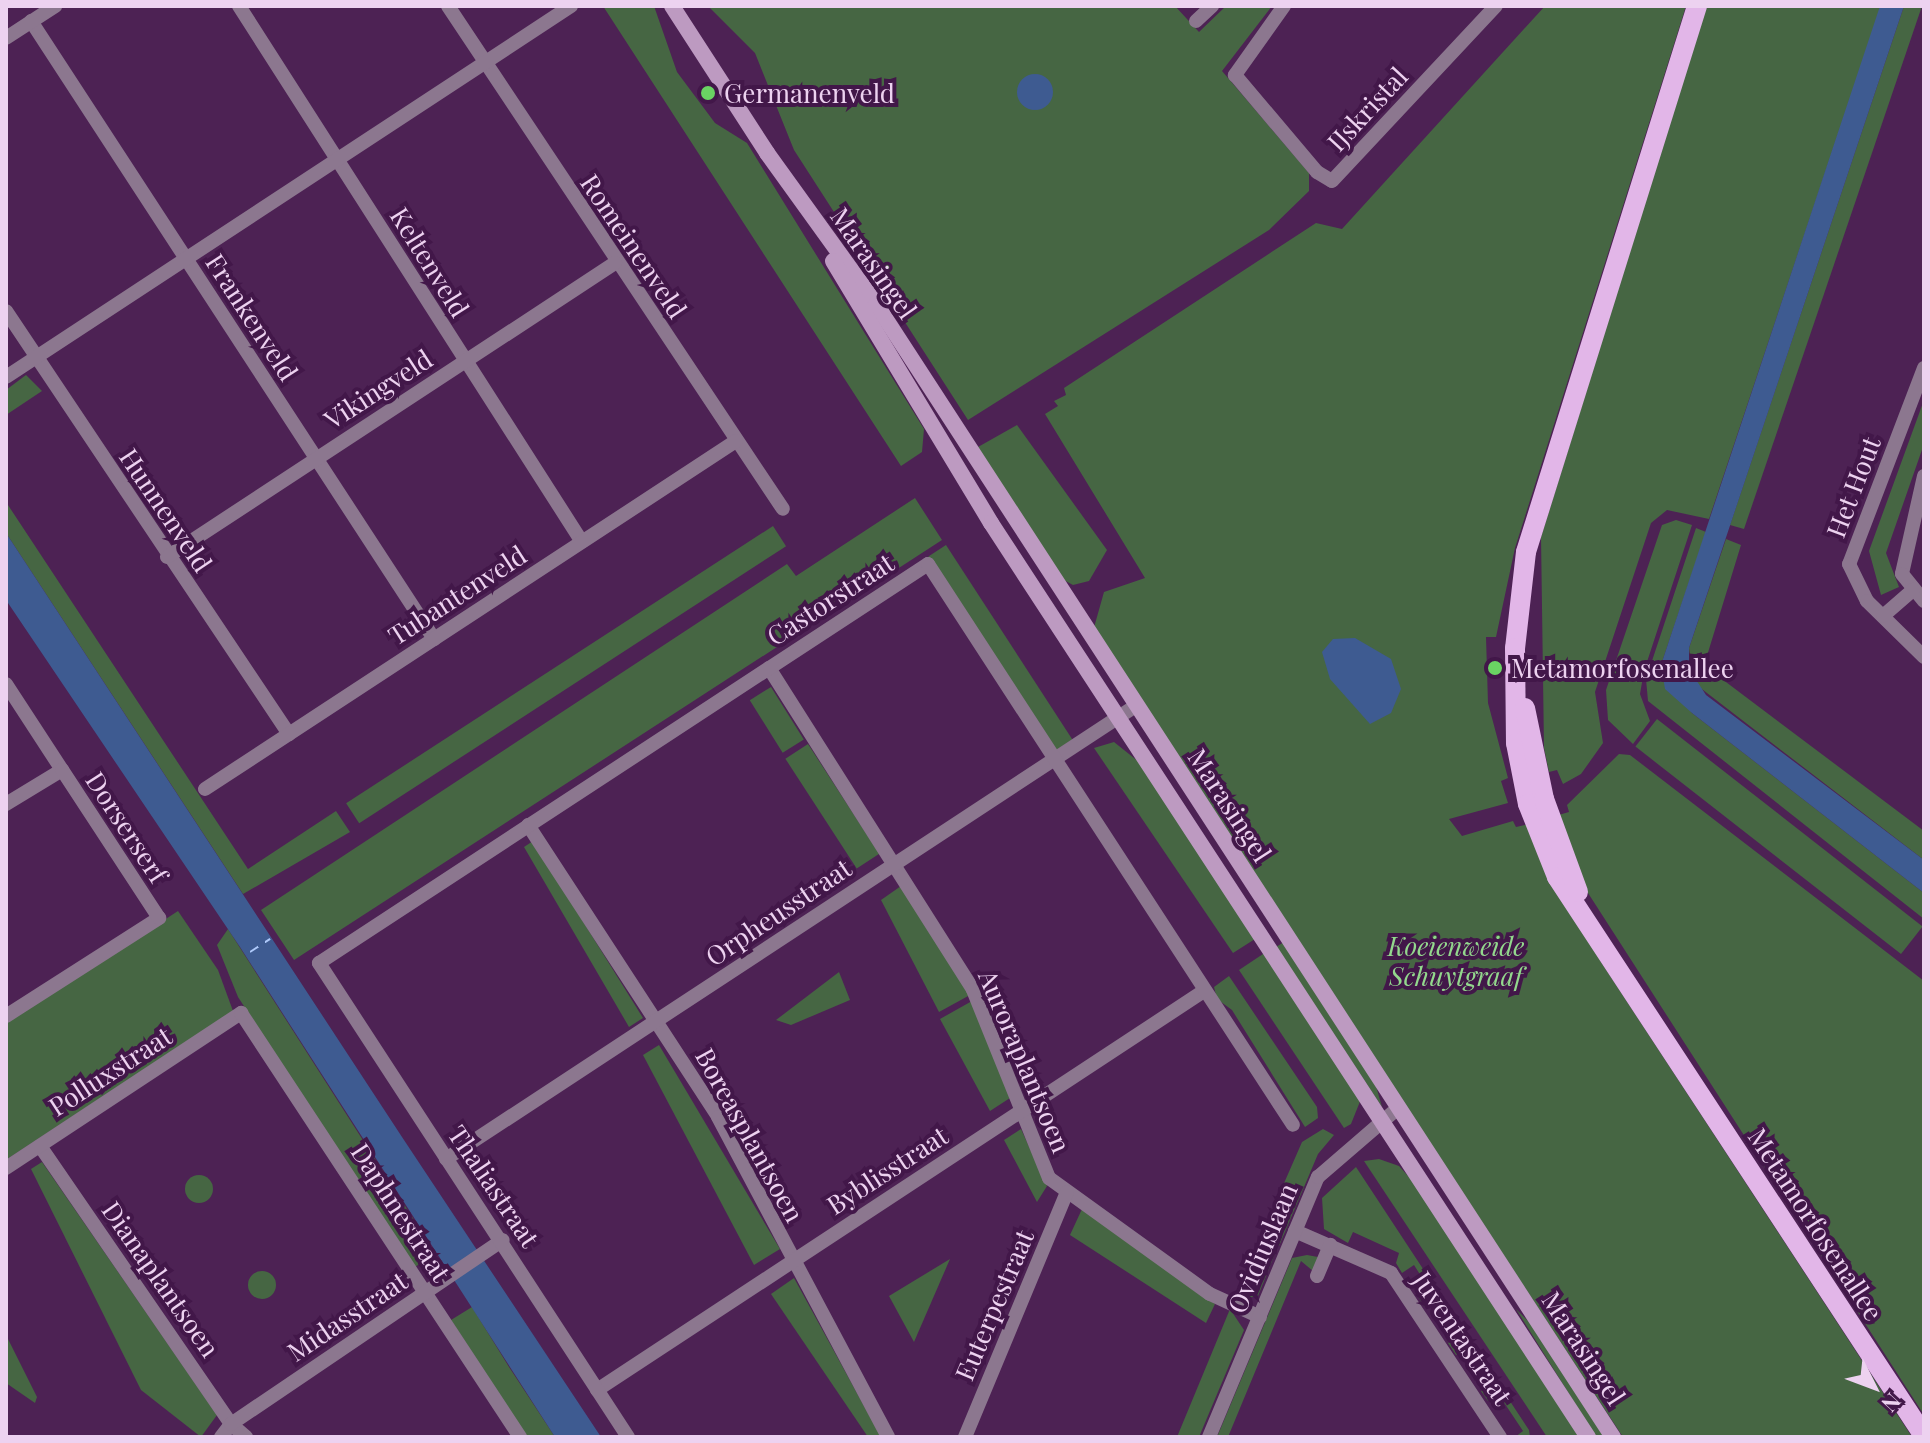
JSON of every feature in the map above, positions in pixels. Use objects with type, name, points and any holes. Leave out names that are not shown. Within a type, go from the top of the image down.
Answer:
[{"type":"main road","name":"Metamorfosenallee","points":[[1697,6],[1529,540],[1515,648],[1544,799],[1587,918],[1924,1436]]},
{"type":"street","points":[[6,38],[55,6]]},
{"type":"street","name":"Keltenveld","points":[[239,6],[582,542]]},
{"type":"street","name":"Romeinenveld","points":[[448,6],[615,263],[783,509]]},
{"type":"street","points":[[6,377],[571,6]]},
{"type":"street","name":"Marasingel","points":[[672,6],[802,203],[876,304],[1613,1437]]},
{"type":"street","points":[[1196,21],[1212,6]]},
{"type":"street","name":"IJskristal","points":[[1284,6],[1235,75],[1317,172],[1332,181],[1496,6]]},
{"type":"street","name":"Frankenveld","points":[[31,21],[434,639]]},
{"type":"street","name":"Marasingel","points":[[802,203],[879,341],[1117,718],[1588,1437]]},
{"type":"street","name":"Vikingveld","points":[[167,557],[615,263]]},
{"type":"street","name":"Hunnenveld","points":[[6,311],[167,557],[289,734]]},
{"type":"street","name":"Het Hout","points":[[1924,368],[1849,564],[1853,582],[1924,657]]},
{"type":"street","name":"Tubantenveld","points":[[205,789],[736,441]]},
{"type":"street","points":[[1883,616],[1918,595],[1902,574],[1904,546],[1924,476]]},
{"type":"street","name":"Castorstraat","points":[[319,963],[928,564],[1293,1125]]},
{"type":"street","name":"Auroraplantsoen","points":[[769,668],[973,990],[1019,1113],[1049,1178],[1210,1294],[1260,1317]]},
{"type":"street","points":[[6,684],[62,770],[6,804]]},
{"type":"street","name":"Orpheusstraat","points":[[446,1159],[893,864],[1055,762],[1137,705]]},
{"type":"street","name":"Dorserserf","points":[[6,1016],[159,918],[62,770]]},
{"type":"street","name":"Boreasplantsoen","points":[[528,825],[718,1117],[791,1260],[888,1437]]},
{"type":"street","name":"Thaliastraat","points":[[319,963],[446,1159],[503,1240],[628,1437]]},
{"type":"street","name":"Byblisstraat","points":[[597,1390],[1204,991]]},
{"type":"street","name":"Polluxstraat","points":[[6,1168],[241,1013]]},
{"type":"street","name":"Daphnestraat","points":[[241,1013],[520,1437]]},
{"type":"street","name":"Ovidiuslaan","points":[[1209,1437],[1295,1231],[1331,1160],[1399,1107]]},
{"type":"street","name":"Dianaplantsoen","points":[[40,1146],[231,1424],[246,1437]]},
{"type":"street","name":"Euterpestraat","points":[[965,1437],[1067,1192]]},
{"type":"street","name":"Juventastraat","points":[[1295,1231],[1330,1245],[1399,1282],[1500,1437]]},
{"type":"street","name":"Midasstraat","points":[[221,1437],[231,1424],[503,1240]]},
{"type":"street","points":[[1317,1276],[1330,1245]]},
{"type":"green space","points":[[603,6],[654,6],[677,72],[715,123],[747,143],[924,429],[922,452],[901,466]]},
{"type":"green space","points":[[708,6],[1175,6],[1199,32],[1226,6],[1272,6],[1222,71],[1309,173],[1309,191],[1269,230],[968,420],[794,150],[755,53]]},
{"type":"green space","name":"Koeienweide Schuytgraaf","points":[[1545,6],[1686,6],[1515,548],[1496,637],[1486,637],[1488,703],[1508,778],[1501,781],[1508,803],[1449,819],[1462,836],[1513,821],[1516,827],[1529,824],[1601,962],[1912,1437],[1623,1437],[1093,631],[1104,592],[1145,578],[1045,414],[1058,406],[1054,401],[1066,395],[1064,388],[1316,223],[1342,229]]},
{"type":"green space","points":[[1706,6],[1881,6],[1709,519],[1667,510],[1651,523],[1595,692],[1603,743],[1581,774],[1563,784],[1557,770],[1549,772],[1544,748],[1541,537]]},
{"type":"green space","points":[[1904,6],[1922,6],[1744,529],[1730,525]]},
{"type":"green space","points":[[26,375],[42,391],[6,415],[6,390]]},
{"type":"green space","points":[[1924,400],[1924,444],[1886,553],[1899,587],[1881,595],[1869,551]]},
{"type":"green space","points":[[1017,425],[1107,550],[1089,581],[1073,585],[1058,577],[978,447]]},
{"type":"green space","points":[[915,498],[942,540],[294,960],[261,910],[787,564],[796,576]]},
{"type":"green space","points":[[6,502],[248,869],[336,811],[350,832],[243,894],[6,533]]},
{"type":"green space","points":[[1676,520],[1692,525],[1644,671],[1640,694],[1650,721],[1633,744],[1608,720],[1606,690],[1662,525]]},
{"type":"green space","points":[[773,526],[786,546],[359,823],[346,803]]},
{"type":"green space","points":[[1696,528],[1706,532],[1661,665],[1692,713],[1924,893],[1924,919],[1648,701],[1646,679]]},
{"type":"green space","points":[[1726,539],[1741,545],[1706,659],[1714,673],[1924,831],[1924,860],[1694,683],[1689,648]]},
{"type":"green space","points":[[946,545],[1072,740],[1055,751],[928,556]]},
{"type":"green space","points":[[771,687],[804,740],[783,753],[750,700]]},
{"type":"green space","points":[[1657,719],[1923,926],[1901,954],[1635,747]]},
{"type":"green space","points":[[1114,742],[1139,762],[1255,939],[1233,953],[1094,748]]},
{"type":"green space","points":[[808,744],[879,854],[857,869],[785,759]]},
{"type":"green space","points":[[1619,754],[1630,755],[1924,981],[1924,1415],[1579,879],[1555,816],[1569,812],[1567,805]]},
{"type":"green space","points":[[533,841],[643,1018],[629,1027],[524,847]]},
{"type":"green space","points":[[901,886],[970,995],[939,1012],[881,900]]},
{"type":"green space","points":[[178,911],[218,970],[233,1011],[6,1160],[6,1023]]},
{"type":"green space","points":[[228,929],[435,1253],[415,1267],[238,997],[217,945]]},
{"type":"green space","points":[[1284,942],[1376,1086],[1382,1107],[1276,947]]},
{"type":"green space","points":[[1266,952],[1361,1099],[1351,1124],[1344,1128],[1239,970]]},
{"type":"green space","points":[[839,972],[850,1000],[791,1025],[776,1020]]},
{"type":"green space","points":[[1229,976],[1317,1107],[1318,1118],[1305,1127],[1232,1010],[1217,999],[1214,987]]},
{"type":"green space","points":[[972,1001],[1010,1098],[990,1111],[940,1019]]},
{"type":"green space","points":[[659,1045],[780,1249],[754,1265],[643,1055]]},
{"type":"green space","points":[[1021,1129],[1047,1186],[1037,1202],[1004,1140]]},
{"type":"green space","points":[[1323,1129],[1334,1135],[1318,1154],[1279,1246],[1260,1238],[1302,1142]]},
{"type":"green space","points":[[1379,1159],[1399,1166],[1419,1188],[1581,1437],[1547,1437],[1364,1161]]},
{"type":"green space","points":[[42,1162],[217,1415],[201,1437],[141,1390],[31,1169]]},
{"type":"green space","points":[[1356,1167],[1529,1430],[1530,1437],[1515,1437],[1523,1431],[1499,1395],[1488,1401],[1481,1391],[1492,1383],[1468,1348],[1456,1355],[1448,1343],[1460,1335],[1436,1300],[1425,1307],[1417,1295],[1428,1287],[1414,1265],[1402,1273],[1396,1263],[1399,1253],[1353,1232],[1348,1243],[1324,1229],[1322,1198]]},
{"type":"green space","points":[[199,1175],[209,1179],[213,1189],[209,1199],[199,1203],[189,1199],[185,1189],[189,1179]]},
{"type":"green space","points":[[1082,1209],[1215,1304],[1206,1323],[1070,1235]]},
{"type":"green space","points":[[1258,1244],[1276,1251],[1258,1296],[1234,1300]]},
{"type":"green space","points":[[1307,1255],[1318,1257],[1313,1271],[1301,1261],[1228,1437],[1217,1437],[1292,1258]]},
{"type":"green space","points":[[950,1259],[914,1342],[889,1296]]},
{"type":"green space","points":[[262,1271],[272,1275],[276,1285],[272,1295],[262,1299],[252,1295],[248,1285],[252,1275]]},
{"type":"green space","points":[[794,1278],[881,1437],[868,1437],[771,1294]]},
{"type":"green space","points":[[472,1307],[555,1437],[527,1437],[451,1320]]},
{"type":"green space","points":[[1230,1309],[1244,1330],[1199,1437],[1177,1437]]},
{"type":"green space","points":[[1516,1309],[1538,1331],[1608,1437],[1596,1437]]},
{"type":"green space","points":[[6,1335],[37,1397],[35,1403],[6,1383]]},
{"type":"water","points":[[1880,6],[1904,6],[1689,648],[1689,669],[1706,695],[1924,860],[1924,893],[1692,713],[1665,689],[1661,665]]},
{"type":"water","points":[[1035,74],[1048,79],[1053,92],[1048,105],[1035,110],[1022,105],[1017,92],[1022,79]]},
{"type":"water","points":[[6,533],[601,1437],[555,1437],[240,947],[6,600]]},
{"type":"water","points":[[1355,638],[1391,659],[1401,689],[1391,713],[1370,724],[1330,679],[1322,652],[1333,639]]},
{"type":"ferry route","points":[[250,952],[270,939]]},
{"type":"place","name":"Germanenveld","points":[[708,93]]},
{"type":"place","name":"Metamorfosenallee","points":[[1495,668]]}]
